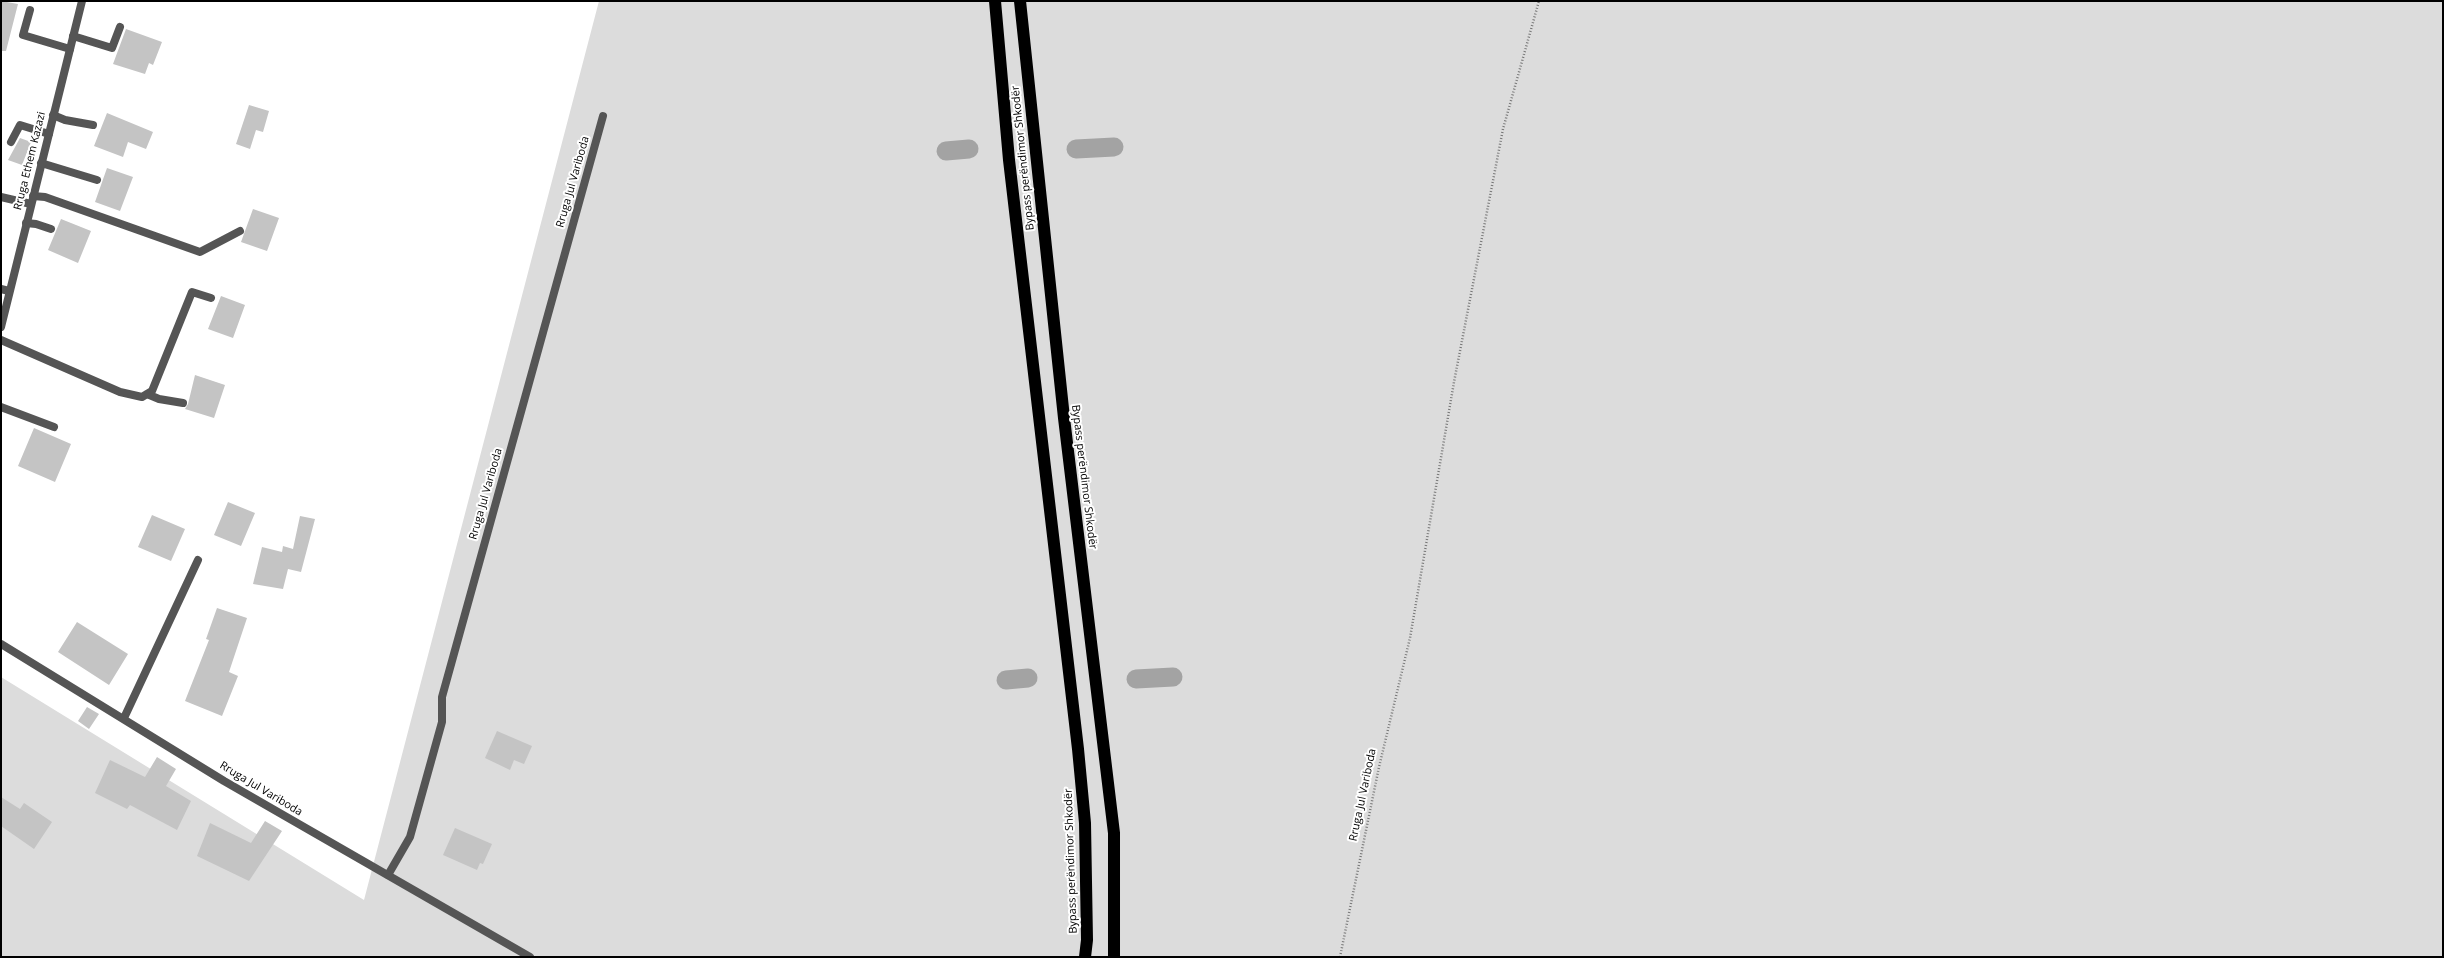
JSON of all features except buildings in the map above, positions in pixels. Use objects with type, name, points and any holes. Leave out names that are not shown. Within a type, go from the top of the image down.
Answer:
[{"type":"highway","name":"Bypass perëndimor Shkodër","points":[[995,1],[1009,160],[1084,808],[1085,957]]},
{"type":"highway","name":"Bypass perëndimor Shkodër","points":[[1020,1],[1063,410],[1114,833],[1114,957]]},
{"type":"street","name":"Rruga Ethem Kazazi","points":[[1,327],[5,290],[26,223],[82,1]]},
{"type":"street","points":[[30,10],[23,35],[70,49]]},
{"type":"street","points":[[73,36],[112,48],[120,27]]},
{"type":"street","points":[[53,115],[65,120],[93,125]]},
{"type":"street","name":"Rruga Jul Variboda","points":[[388,875],[410,837],[442,722],[442,697],[603,116]]},
{"type":"street","points":[[12,142],[20,125],[49,134]]},
{"type":"street","points":[[41,163],[97,180]]},
{"type":"street","points":[[33,196],[45,197],[200,252],[240,231]]},
{"type":"street","points":[[1,197],[31,204]]},
{"type":"street","points":[[26,223],[36,224],[51,229]]},
{"type":"street","points":[[1,340],[120,392],[142,397],[152,391],[192,292],[211,298]]},
{"type":"street","points":[[147,394],[159,399],[183,403]]},
{"type":"street","points":[[1,407],[54,427]]},
{"type":"street","points":[[124,718],[198,560]]},
{"type":"street","name":"Rruga Jul Variboda","points":[[1,644],[124,718],[224,781],[530,957]]},
{"type":"path","name":"Rruga Jul Variboda","points":[[1340,957],[1379,767],[1410,638],[1454,382],[1503,129],[1539,1]]},
{"type":"shaded area","points":[[599,1],[2443,1],[2443,957],[1,957],[1,677],[364,900]]},
{"type":"waterway","points":[[1076,149],[1114,147]]},
{"type":"waterway","points":[[946,151],[969,149]]},
{"type":"waterway","points":[[1136,679],[1173,677]]},
{"type":"waterway","points":[[1006,680],[1028,678]]}]
